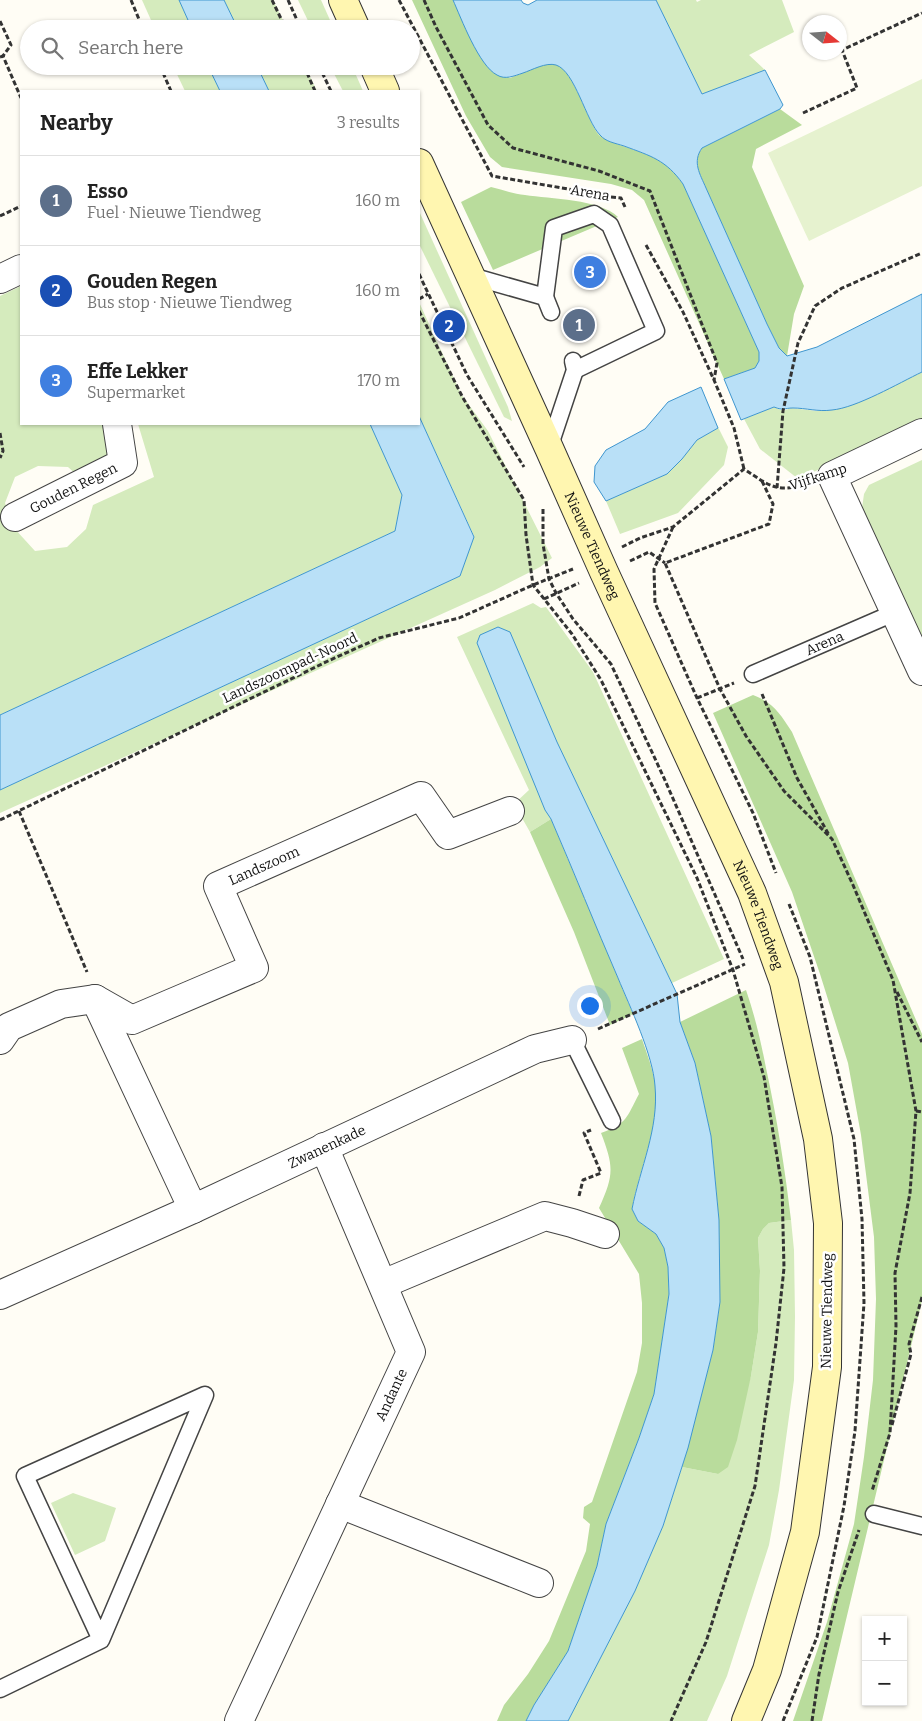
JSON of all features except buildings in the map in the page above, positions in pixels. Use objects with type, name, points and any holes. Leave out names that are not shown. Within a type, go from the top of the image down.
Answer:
[{"type":"street","points":[[343,0],[352,20]]},
{"type":"street","points":[[378,75],[386,90]]},
{"type":"street","name":"Nieuwe Tiendweg","points":[[420,165],[598,560],[752,893],[784,982],[818,1140],[828,1223],[828,1367],[805,1532],[767,1670],[746,1721]]},
{"type":"street","points":[[0,279],[20,269]]},
{"type":"street","name":"Gouden Regen","points":[[15,517],[123,463],[117,425]]},
{"type":"street","name":"Vijfkamp","points":[[832,476],[922,433]]},
{"type":"street","points":[[832,476],[922,671]]},
{"type":"street","name":"Landszoom","points":[[95,999],[132,1020],[254,968],[218,886],[235,878],[421,796],[448,836],[510,811]]},
{"type":"street","points":[[3,1027],[61,1004],[95,999],[193,1209]]},
{"type":"street","name":"Zwanenkade","points":[[0,1295],[193,1209],[535,1049],[572,1040]]},
{"type":"street","name":"Andante","points":[[239,1721],[411,1352],[324,1147]]},
{"type":"street","points":[[383,1284],[544,1216],[605,1234]]},
{"type":"street","points":[[340,1504],[539,1583]]},
{"type":"lane","points":[[471,276],[548,304],[554,228],[594,214],[610,225],[656,331],[574,366],[549,448]]},
{"type":"lane","name":"Arena","points":[[753,674],[896,612]]},
{"type":"lane","name":"Zwanenkade","points":[[572,1040],[612,1121]]},
{"type":"lane","points":[[0,1689],[100,1640],[205,1396],[25,1476],[100,1640]]},
{"type":"lane","points":[[874,1514],[922,1526]]},
{"type":"path","points":[[131,0],[139,20]]},
{"type":"path","points":[[272,0],[282,20]]},
{"type":"path","points":[[288,0],[297,20]]},
{"type":"path","name":"Arena","points":[[399,0],[410,20]]},
{"type":"path","points":[[424,0],[436,27]]},
{"type":"path","points":[[803,112],[857,88],[842,50],[922,13]]},
{"type":"path","points":[[0,21],[11,45],[2,56],[20,96]]},
{"type":"path","name":"Arena","points":[[420,40],[492,176],[593,194]]},
{"type":"path","points":[[164,75],[171,90]]},
{"type":"path","points":[[308,75],[315,90]]},
{"type":"path","points":[[323,75],[331,90]]},
{"type":"path","name":"Arena","points":[[602,195],[620,198],[629,214]]},
{"type":"path","points":[[0,216],[20,206]]},
{"type":"path","points":[[643,239],[683,312],[714,380],[734,428],[744,469]]},
{"type":"path","points":[[777,488],[783,411],[798,343],[815,306],[842,288],[922,253]]},
{"type":"path","points":[[420,276],[467,375],[527,474]]},
{"type":"path","points":[[420,298],[428,294]]},
{"type":"path","points":[[420,313],[463,398],[524,500],[526,534],[533,584],[572,634],[601,680],[697,878],[733,970],[764,1077],[782,1188],[784,1268],[776,1342],[755,1486],[706,1642],[671,1721]]},
{"type":"path","points":[[0,433],[2,451],[0,458]]},
{"type":"path","name":"Landszoompad-Noord","points":[[0,820],[379,638],[459,618],[533,584],[598,560],[640,538],[674,527],[744,469]]},
{"type":"path","name":"Vijfkamp","points":[[744,469],[777,488],[792,489],[817,477],[832,476]]},
{"type":"path","points":[[539,501],[543,510],[543,544],[549,579],[573,618],[610,664],[668,786],[748,972]]},
{"type":"path","points":[[697,698],[753,674],[797,778],[832,839]]},
{"type":"path","points":[[19,811],[88,974],[95,999]]},
{"type":"path","points":[[612,1022],[746,964]]},
{"type":"path","points":[[894,986],[922,1042]]},
{"type":"path","points":[[916,1110],[922,1112]]},
{"type":"path","points":[[572,1223],[583,1180],[601,1173],[584,1133],[612,1121]]},
{"type":"path","points":[[890,1433],[911,1354],[909,1344],[922,1297]]},
{"type":"green space","points":[[142,0],[179,0],[188,20],[151,20]]},
{"type":"green space","points":[[224,0],[273,0],[283,20],[234,20]]},
{"type":"green space","points":[[298,0],[321,0],[330,20],[308,20]]},
{"type":"green space","points":[[412,0],[453,0],[475,48],[486,65],[510,78],[544,65],[555,64],[562,68],[574,85],[599,135],[611,142],[657,159],[677,176],[683,184],[759,352],[759,361],[755,368],[724,379],[644,200],[632,190],[611,184],[502,167],[490,157],[466,116]]},
{"type":"green space","points":[[656,0],[696,0],[697,2],[701,0],[782,0],[794,32],[749,55],[765,70],[702,94]]},
{"type":"green space","points":[[177,75],[212,75],[220,90],[185,90]]},
{"type":"green space","points":[[261,75],[309,75],[317,90],[269,90]]},
{"type":"green space","points":[[335,75],[356,75],[363,90],[342,90]]},
{"type":"green space","points":[[922,79],[922,186],[809,241],[768,153]]},
{"type":"green space","points":[[780,109],[802,125],[756,149],[752,167],[804,286],[794,314],[787,356],[779,348],[767,324],[701,178],[697,163],[702,148]]},
{"type":"green space","points":[[491,187],[513,193],[587,203],[610,211],[618,217],[493,270],[461,202]]},
{"type":"green space","points":[[420,213],[508,407],[512,421],[504,417],[420,246]]},
{"type":"green space","points":[[20,286],[20,425],[113,425],[126,460],[90,487],[68,467],[38,466],[15,477],[5,503],[14,528],[35,551],[67,547],[86,529],[93,505],[154,477],[138,425],[370,425],[402,495],[395,531],[0,715],[0,296]]},
{"type":"green space","points":[[420,304],[461,394],[488,431],[552,558],[540,567],[495,590],[0,813],[0,790],[460,576],[474,536],[420,418]]},
{"type":"green space","points":[[922,372],[922,421],[797,478],[760,449],[744,419],[774,407],[783,411],[791,408],[817,411],[853,404]]},
{"type":"green space","points":[[715,421],[728,447],[724,465],[678,513],[620,534],[606,501],[667,474],[697,440],[718,428]]},
{"type":"green space","points":[[922,460],[922,643],[862,508],[864,494],[869,485]]},
{"type":"green space","points":[[533,603],[541,608],[546,607],[593,672],[724,959],[672,983],[557,742],[510,633],[538,791],[545,810],[551,819],[530,832],[514,804],[529,790],[457,637]]},
{"type":"green space","points":[[753,695],[771,705],[780,714],[792,732],[922,1034],[922,1300],[822,1721],[793,1721],[827,1622],[854,1524],[873,1380],[876,1299],[874,1237],[861,1135],[848,1063],[792,892],[713,713]]},
{"type":"green space","points":[[551,819],[633,1014],[610,1025],[574,932],[530,832]]},
{"type":"green space","points":[[746,990],[760,1039],[774,1106],[791,1220],[769,1223],[758,1238],[760,1271],[758,1332],[751,1376],[737,1440],[728,1467],[718,1474],[682,1467],[713,1350],[720,1302],[719,1220],[711,1136],[695,1063],[680,1022]]},
{"type":"green space","points":[[642,1039],[653,1073],[656,1100],[652,1131],[632,1209],[638,1221],[656,1234],[664,1248],[668,1267],[669,1294],[654,1394],[606,1524],[597,1566],[568,1651],[526,1721],[497,1721],[504,1705],[528,1674],[549,1641],[586,1551],[590,1524],[583,1518],[584,1507],[592,1502],[637,1372],[642,1343],[642,1303],[639,1274],[599,1208],[610,1179],[610,1163],[601,1133],[616,1126],[625,1119],[639,1094],[622,1048]]},
{"type":"green space","points":[[791,1220],[794,1250],[794,1380],[779,1490],[769,1545],[727,1676],[707,1721],[568,1721],[635,1591],[663,1526],[682,1467],[718,1474],[751,1376],[758,1332],[760,1271],[758,1238],[769,1223]]},
{"type":"green space","points":[[73,1493],[116,1508],[105,1541],[75,1555],[51,1503]]},
{"type":"water","points":[[179,0],[224,0],[234,20],[188,20]]},
{"type":"water","points":[[453,0],[521,0],[528,5],[537,0],[656,0],[702,94],[765,70],[783,105],[780,109],[702,148],[697,163],[701,178],[779,348],[787,356],[817,347],[922,294],[922,372],[865,400],[842,408],[822,411],[774,407],[741,420],[724,379],[755,368],[759,361],[759,352],[683,184],[664,164],[602,137],[590,119],[575,86],[563,69],[552,64],[544,65],[506,77],[497,75],[490,70],[471,41]]},
{"type":"water","points":[[212,75],[261,75],[269,90],[220,90]]},
{"type":"water","points":[[701,387],[718,428],[697,440],[667,474],[606,501],[594,482],[595,466],[606,450],[645,429],[668,402]]},
{"type":"water","points":[[420,418],[474,537],[460,576],[0,790],[0,715],[395,531],[402,495],[370,425],[420,425]]},
{"type":"water","points":[[498,627],[510,632],[557,742],[677,994],[680,1022],[695,1063],[711,1136],[719,1220],[720,1302],[713,1350],[688,1448],[663,1526],[635,1591],[568,1721],[526,1721],[568,1651],[597,1566],[606,1524],[654,1394],[669,1294],[668,1267],[664,1248],[656,1234],[638,1221],[632,1209],[652,1133],[654,1118],[655,1086],[650,1060],[634,1017],[551,819],[545,810],[477,643],[480,635]]},
{"type":"place","name":"Effe Lekker","points":[[590,272]]},
{"type":"place","name":"Esso","points":[[579,325]]},
{"type":"place","name":"Gouden Regen","points":[[449,326]]}]
